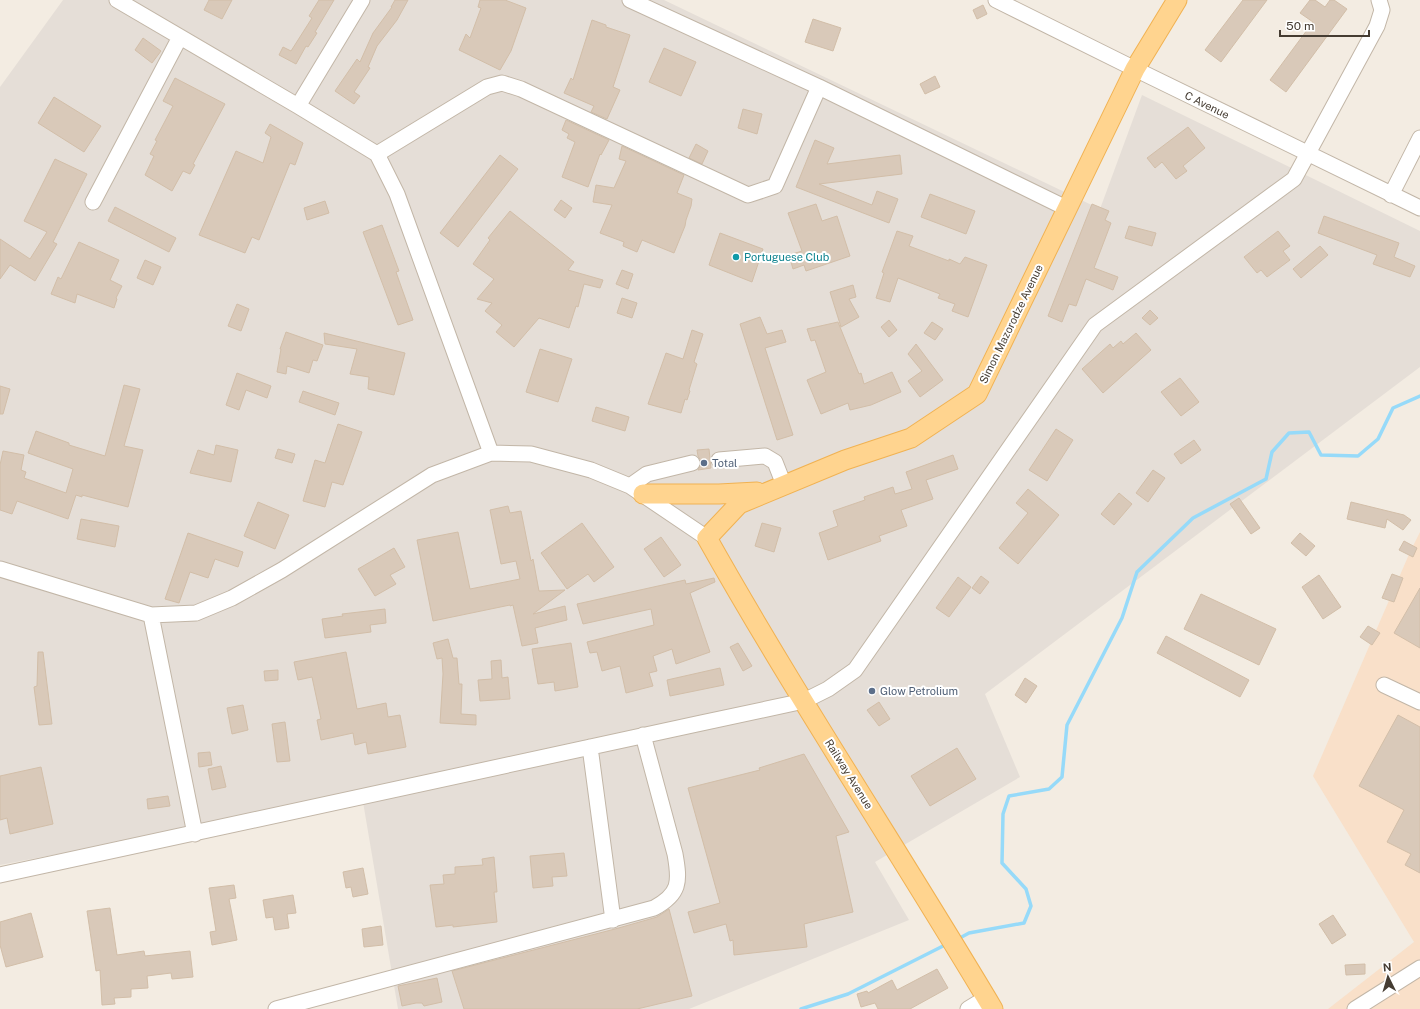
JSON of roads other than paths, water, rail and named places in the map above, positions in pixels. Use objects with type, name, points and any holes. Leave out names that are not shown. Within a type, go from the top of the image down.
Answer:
[{"type":"main road","name":"Simon Mazorodze Avenue","points":[[707,538],[739,504],[845,460],[911,438],[977,394],[1066,208],[1135,70],[1177,0]]},
{"type":"main road","points":[[636,490],[719,494],[776,488]]},
{"type":"main road","name":"Railway Avenue","points":[[707,538],[750,614],[990,1003]]},
{"type":"street","points":[[117,0],[377,154],[397,194],[491,453]]},
{"type":"street","points":[[298,106],[362,0]]},
{"type":"street","points":[[630,0],[819,87],[1066,208]]},
{"type":"street","name":"C Avenue","points":[[996,0],[1135,70],[1420,208]]},
{"type":"street","points":[[0,875],[804,701],[828,689],[855,670],[1095,325],[1294,178],[1376,26],[1382,10],[1379,0]]},
{"type":"street","points":[[93,202],[180,37]]},
{"type":"street","points":[[377,154],[486,87],[502,83],[521,89],[748,196],[775,186],[819,87]]},
{"type":"street","points":[[1392,194],[1420,138]]},
{"type":"street","points":[[0,569],[150,615],[196,613],[232,598],[282,570],[432,475],[491,453],[531,454],[591,470],[636,490],[707,538]]},
{"type":"street","points":[[719,460],[765,456],[774,462],[776,488]]},
{"type":"street","points":[[636,490],[647,474],[692,463]]},
{"type":"street","points":[[150,615],[195,834]]},
{"type":"street","points":[[1384,685],[1420,702]]},
{"type":"street","points":[[276,1009],[613,920],[654,908],[667,901],[675,892],[678,871],[675,854],[643,735]]},
{"type":"street","points":[[590,747],[613,920]]},
{"type":"street","points":[[1355,1009],[1420,968]]},
{"type":"street","points":[[968,1009],[990,1003]]},
{"type":"waterway","points":[[958,939],[969,933],[1024,923],[1031,906],[1026,889],[1002,863],[1003,814],[1009,796],[1049,789],[1062,777],[1067,725],[1122,618],[1137,572],[1193,518],[1266,479],[1272,452],[1289,433],[1309,432],[1321,455],[1358,456],[1378,439],[1393,408],[1420,396]]},
{"type":"waterway","points":[[801,1009],[848,994],[947,944]]},
{"type":"place","name":"Portuguese Club","points":[[736,257]]},
{"type":"place","name":"Total","points":[[704,463]]},
{"type":"place","name":"Glow Petrolium","points":[[872,691]]}]
